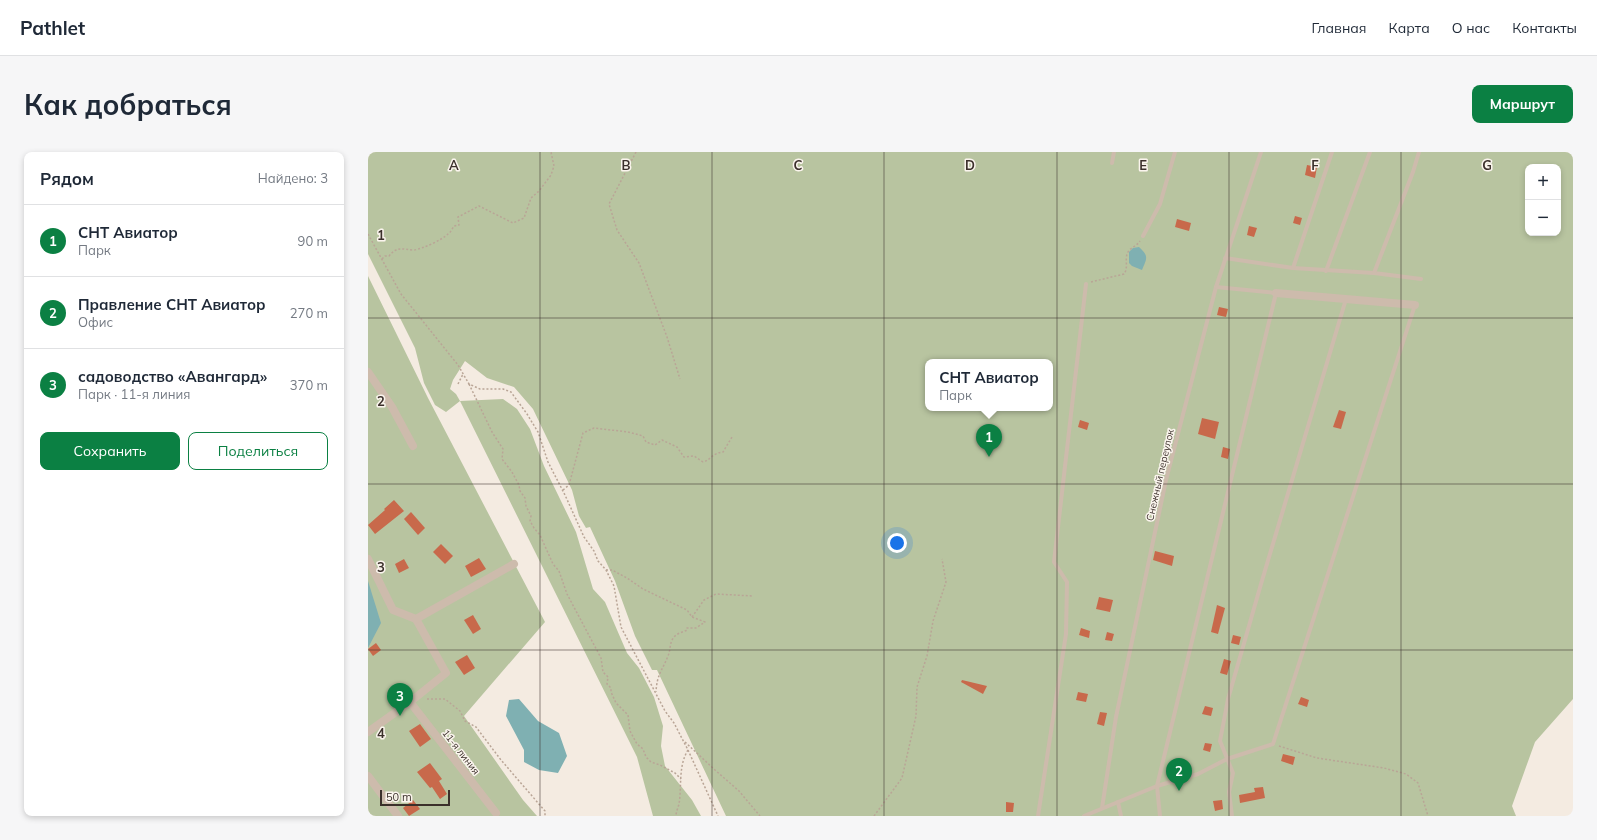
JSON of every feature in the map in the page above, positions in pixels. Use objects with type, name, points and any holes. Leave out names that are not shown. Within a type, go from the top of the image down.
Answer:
[{"type":"street","points":[[1276,293],[1415,305]]},
{"type":"street","points":[[368,372],[392,407],[413,446]]},
{"type":"street","points":[[368,559],[394,610],[416,619],[446,673],[418,697],[368,732]]},
{"type":"street","points":[[416,619],[514,564]]},
{"type":"street","name":"11-я линия","points":[[410,702],[496,813]]},
{"type":"street","points":[[368,776],[398,816]]},
{"type":"lane","points":[[1112,163],[1114,152]]},
{"type":"lane","points":[[1143,236],[1160,204],[1175,152]]},
{"type":"lane","name":"Снежный переулок","points":[[1102,808],[1116,717],[1166,480],[1216,287],[1261,152]]},
{"type":"lane","points":[[1293,268],[1332,152]]},
{"type":"lane","points":[[1326,271],[1370,152]]},
{"type":"lane","points":[[1374,273],[1413,172],[1419,152]]},
{"type":"lane","points":[[1225,258],[1293,268],[1374,273],[1421,279]]},
{"type":"lane","points":[[1038,816],[1066,634],[1067,582],[1054,562],[1086,284]]},
{"type":"lane","points":[[1160,816],[1157,786],[1276,293],[1216,287]]},
{"type":"lane","points":[[1232,816],[1229,792],[1233,773],[1220,741],[1228,700],[1346,299]]},
{"type":"lane","points":[[1084,816],[1157,786],[1198,774],[1227,759],[1273,744],[1415,305]]},
{"type":"lane","points":[[1118,802],[1121,816]]},
{"type":"path","points":[[382,259],[385,256],[389,256],[393,251],[404,248],[415,250],[437,241],[449,234],[454,226],[459,224],[458,217],[479,206],[513,223],[524,218],[531,198],[539,191],[551,175],[554,166],[551,152]]},
{"type":"path","points":[[636,152],[609,204],[617,230],[639,263],[668,337],[680,379]]},
{"type":"path","points":[[368,234],[401,294],[463,374],[492,432],[503,449],[502,459],[519,484],[520,491],[525,498],[526,506],[531,516],[530,520],[540,535],[553,564],[559,571],[570,599],[601,658],[603,672],[608,677],[607,684],[616,703],[628,715],[630,731],[637,744],[644,748],[646,757],[651,762],[675,773],[681,779]]},
{"type":"path","points":[[1086,284],[1124,274],[1127,270],[1128,250],[1137,245],[1143,236]]},
{"type":"path","points":[[458,384],[463,374]]},
{"type":"path","points":[[468,384],[480,389],[503,389],[511,392],[527,414],[538,432],[548,462],[563,490],[584,537],[594,551],[598,561],[606,570],[614,586],[621,627],[665,711],[674,723],[681,738],[714,770],[739,790],[760,816]]},
{"type":"path","points":[[563,490],[569,485],[584,434],[594,428],[628,432],[643,436],[646,442],[655,445],[662,440],[677,447],[684,457],[694,456],[703,462],[715,453],[723,452],[732,437]]},
{"type":"path","points":[[874,816],[902,778],[916,716],[917,687],[927,656],[933,621],[946,582],[942,559]]},
{"type":"path","points":[[606,570],[612,570],[643,589],[687,610],[692,617],[705,622],[696,628],[687,628],[687,630],[676,634],[672,640],[668,655],[660,671],[657,680],[656,694]]},
{"type":"path","points":[[692,617],[704,600],[716,594],[753,596]]},
{"type":"path","points":[[418,697],[430,700],[445,698],[460,711],[465,721],[476,727],[501,760],[545,811],[545,816]]},
{"type":"path","points":[[684,741],[718,816]]},
{"type":"path","points":[[1273,744],[1317,758],[1384,768],[1406,774],[1418,783],[1428,816]]},
{"type":"path","points":[[676,816],[685,755],[688,750]]},
{"type":"green space","points":[[368,152],[1573,152],[1573,699],[1535,742],[1512,806],[1516,816],[726,816],[657,670],[652,670],[635,636],[615,581],[590,527],[586,528],[579,516],[572,490],[533,409],[514,387],[487,378],[465,361],[453,380],[450,389],[456,394],[460,401],[446,412],[435,405],[424,383],[415,348],[368,254]]},
{"type":"green space","points":[[368,276],[428,398],[545,622],[464,716],[523,800],[537,816],[368,816]]},
{"type":"green space","points":[[503,399],[517,409],[530,429],[544,466],[576,532],[593,589],[605,602],[627,653],[639,668],[654,697],[663,726],[661,746],[665,766],[692,800],[701,816],[653,816],[637,757],[460,401]]},
{"type":"water","points":[[1139,247],[1146,255],[1142,270],[1132,266],[1129,263],[1129,252],[1133,248]]},
{"type":"water","points":[[368,581],[381,623],[368,648]]},
{"type":"water","points":[[519,699],[538,721],[559,733],[567,756],[558,773],[539,770],[524,762],[524,750],[506,716],[509,700]]},
{"type":"building","points":[[1307,165],[1317,167],[1315,178],[1305,175]]},
{"type":"building","points":[[1295,216],[1302,218],[1300,225],[1293,223]]},
{"type":"building","points":[[1177,219],[1191,223],[1189,231],[1175,227]]},
{"type":"building","points":[[1249,226],[1257,228],[1254,237],[1247,235]]},
{"type":"building","points":[[1219,307],[1228,309],[1226,317],[1217,315]]},
{"type":"building","points":[[1339,410],[1346,412],[1341,429],[1333,427]]},
{"type":"building","points":[[1202,418],[1219,422],[1215,439],[1198,434]]},
{"type":"building","points":[[1080,420],[1089,423],[1087,430],[1078,427]]},
{"type":"building","points":[[1223,447],[1230,449],[1228,459],[1221,457]]},
{"type":"building","points":[[394,500],[404,511],[375,534],[368,525]]},
{"type":"building","points":[[411,512],[425,528],[418,535],[404,519]]},
{"type":"building","points":[[441,544],[453,556],[445,564],[433,552]]},
{"type":"building","points":[[1155,551],[1174,556],[1172,566],[1153,560]]},
{"type":"building","points":[[479,558],[486,569],[471,577],[465,566]]},
{"type":"building","points":[[404,559],[409,568],[399,573],[395,564]]},
{"type":"building","points":[[1099,597],[1113,600],[1110,612],[1096,609]]},
{"type":"building","points":[[1217,605],[1225,608],[1218,634],[1211,632]]},
{"type":"building","points":[[473,615],[481,629],[473,634],[464,620]]},
{"type":"building","points":[[1081,628],[1090,631],[1089,638],[1079,635]]},
{"type":"building","points":[[1107,632],[1114,634],[1112,641],[1105,640]]},
{"type":"building","points":[[1233,635],[1241,637],[1239,645],[1231,643]]},
{"type":"building","points":[[376,643],[381,650],[373,656],[368,649]]},
{"type":"building","points":[[467,655],[475,668],[464,675],[455,662]]},
{"type":"building","points":[[1224,659],[1231,661],[1227,675],[1220,673]]},
{"type":"building","points":[[962,680],[987,686],[983,694],[961,682]]},
{"type":"building","points":[[1078,692],[1088,694],[1086,702],[1076,700]]},
{"type":"building","points":[[1301,697],[1309,700],[1307,707],[1298,704]]},
{"type":"building","points":[[1205,706],[1213,708],[1211,716],[1202,714]]},
{"type":"building","points":[[1100,712],[1107,713],[1104,726],[1097,724]]},
{"type":"building","points":[[420,724],[431,739],[420,747],[409,731]]},
{"type":"building","points":[[1205,743],[1212,744],[1210,752],[1203,750]]},
{"type":"building","points":[[1283,754],[1295,757],[1293,765],[1281,761]]},
{"type":"building","points":[[430,763],[442,779],[439,781],[447,794],[440,799],[432,787],[430,788],[417,772]]},
{"type":"building","points":[[1263,787],[1265,798],[1240,803],[1239,795],[1255,792],[1254,788]]},
{"type":"building","points":[[413,800],[420,809],[409,816],[403,808]]},
{"type":"building","points":[[1222,800],[1223,809],[1215,811],[1213,801]]},
{"type":"building","points":[[1006,802],[1014,803],[1013,812],[1006,812]]},
{"type":"place","name":"СНТ Авиатор","points":[[989,457]]},
{"type":"place","name":"садоводство «Авангард»","points":[[400,716]]},
{"type":"place","name":"Правление СНТ Авиатор","points":[[1179,791]]}]
